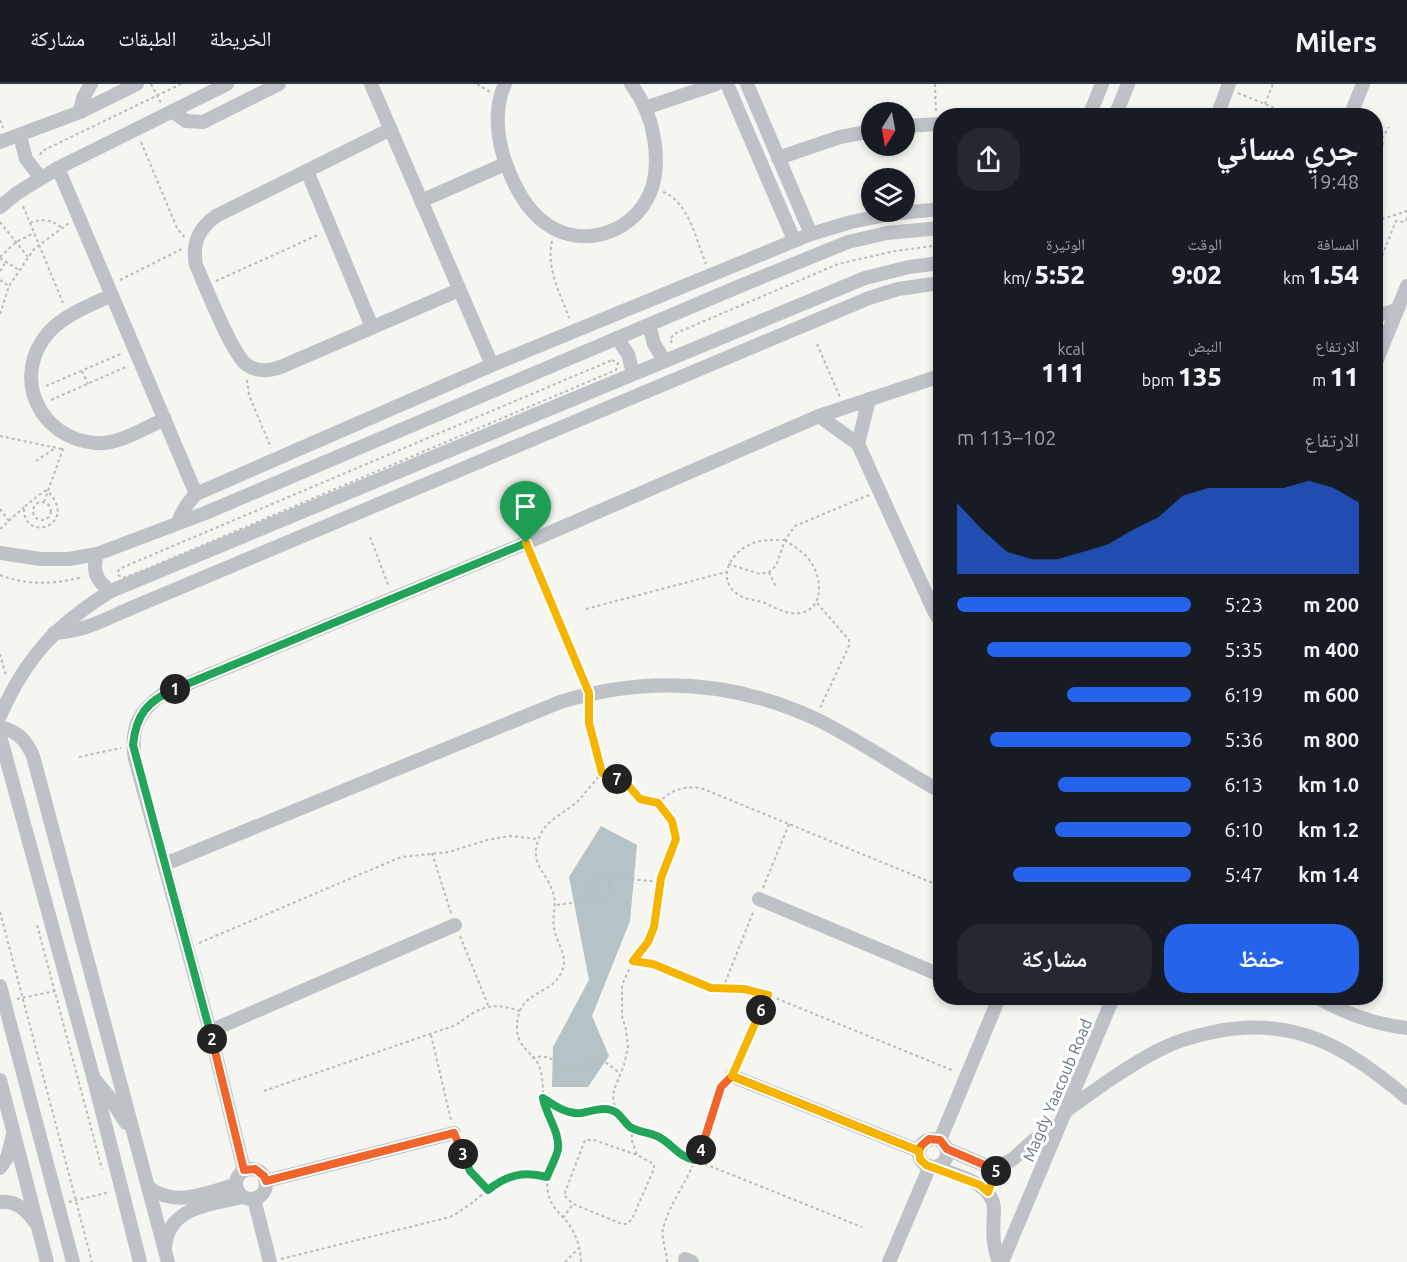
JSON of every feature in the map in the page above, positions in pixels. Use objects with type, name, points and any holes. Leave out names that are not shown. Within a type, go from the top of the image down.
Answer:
[{"type":"street","points":[[80,112],[83,98],[91,84]]},
{"type":"street","points":[[0,141],[20,136],[80,112],[137,84]]},
{"type":"street","points":[[0,207],[58,168],[227,84]]},
{"type":"street","points":[[169,112],[186,121],[203,122],[279,84]]},
{"type":"street","points":[[371,84],[492,365]]},
{"type":"street","points":[[505,84],[499,96],[498,119],[500,141],[514,184],[540,219],[556,230],[574,236],[594,237],[613,232],[629,222],[643,208],[652,190],[656,149],[652,128],[645,108],[631,84]]},
{"type":"street","points":[[645,108],[716,84]]},
{"type":"street","points":[[727,84],[794,240]]},
{"type":"street","points":[[747,84],[810,234]]},
{"type":"street","points":[[1092,108],[1102,84]]},
{"type":"street","points":[[1118,108],[1128,84]]},
{"type":"street","points":[[1353,108],[1363,84]]},
{"type":"street","points":[[1220,108],[1228,86]]},
{"type":"street","points":[[915,125],[933,124]]},
{"type":"street","points":[[391,129],[216,216],[207,223],[195,243],[196,265],[236,352],[248,365],[265,371],[459,290]]},
{"type":"street","points":[[778,158],[840,137],[861,133]]},
{"type":"street","points":[[20,136],[26,159],[41,178]]},
{"type":"street","points":[[421,201],[506,164]]},
{"type":"street","points":[[58,168],[196,494]]},
{"type":"street","points":[[307,171],[372,327]]},
{"type":"street","points":[[178,523],[187,502],[196,494],[492,365],[810,234],[851,222],[891,214],[933,210]]},
{"type":"street","points":[[0,553],[41,559],[69,559],[97,554],[178,523],[848,242],[887,233],[933,229]]},
{"type":"street","points":[[0,716],[27,666],[54,633],[69,618],[111,591],[865,278],[909,267],[933,264]]},
{"type":"street","points":[[730,267],[740,286]]},
{"type":"street","points":[[54,633],[69,632],[99,623],[139,604],[869,298],[898,289],[933,284]]},
{"type":"street","points":[[1383,345],[1407,286]]},
{"type":"street","points":[[110,290],[50,330],[40,343],[33,357],[31,368],[32,392],[45,418],[68,436],[82,441],[113,442],[165,419]]},
{"type":"street","points":[[1383,314],[1397,310]]},
{"type":"street","points":[[649,325],[654,344],[664,360]]},
{"type":"street","points":[[617,338],[628,354],[633,373]]},
{"type":"street","points":[[546,344],[555,364]]},
{"type":"street","points":[[244,1170],[210,1031],[133,745],[139,717],[148,704],[163,694],[526,543],[819,416],[933,378]]},
{"type":"street","points":[[858,444],[869,399]]},
{"type":"street","points":[[819,416],[858,444],[933,608]]},
{"type":"street","points":[[97,554],[94,564],[95,575],[101,585],[111,591]]},
{"type":"street","points":[[165,864],[560,702],[589,693],[646,685],[704,687],[761,698],[815,718],[933,787]]},
{"type":"street","points":[[0,727],[20,735],[33,756],[166,1256]]},
{"type":"street","points":[[0,736],[93,1076],[140,1262]]},
{"type":"street","points":[[759,899],[933,972]]},
{"type":"street","points":[[210,1031],[455,925]]},
{"type":"street","points":[[0,986],[74,1262]]},
{"type":"street","points":[[889,1262],[932,1167],[945,1161],[943,1144],[966,1076],[995,1005]]},
{"type":"street","name":"Magdy Yaacoub Road","points":[[1000,1262],[1110,1005]]},
{"type":"street","points":[[1333,1005],[1376,1022],[1407,1028]]},
{"type":"street","points":[[1066,1111],[1120,1072],[1159,1050],[1194,1036],[1239,1027],[1261,1026],[1304,1034],[1340,1051],[1383,1078],[1407,1098]]},
{"type":"street","points":[[93,1076],[120,1113],[137,1146]]},
{"type":"street","points":[[732,1076],[919,1151]]},
{"type":"street","points":[[0,1080],[47,1262]]},
{"type":"street","points":[[1000,1262],[993,1238],[994,1208],[988,1192],[980,1185],[922,1162],[919,1151],[921,1146],[929,1139],[989,1167],[998,1167],[1013,1159],[1034,1140],[1060,1124]]},
{"type":"street","points":[[0,1168],[7,1158],[14,1130]]},
{"type":"street","points":[[266,1181],[454,1133]]},
{"type":"street","points":[[988,1192],[998,1167]]},
{"type":"street","points":[[148,1187],[157,1194],[180,1199],[244,1194],[265,1191],[264,1176],[255,1169],[244,1170],[237,1176],[244,1194],[270,1262]]},
{"type":"street","points":[[166,1256],[166,1236],[172,1224],[182,1215],[194,1209],[244,1194]]},
{"type":"street","points":[[1,1199],[21,1207],[38,1227]]},
{"type":"path","points":[[151,84],[169,112]]},
{"type":"path","points":[[40,159],[42,151],[181,84]]},
{"type":"path","points":[[935,84],[937,108]]},
{"type":"path","points":[[1265,104],[1273,84]]},
{"type":"path","points":[[1228,86],[1275,108]]},
{"type":"path","points":[[1383,137],[1389,127]]},
{"type":"path","points":[[136,129],[177,228],[181,235],[195,243]]},
{"type":"path","points":[[652,190],[665,192],[676,198],[684,209],[710,275]]},
{"type":"path","points":[[18,193],[69,317]]},
{"type":"path","points":[[1383,219],[1407,211]]},
{"type":"path","points":[[0,314],[9,286],[28,257],[39,245],[78,216]]},
{"type":"path","points":[[1383,254],[1397,220],[1404,222],[1407,218]]},
{"type":"path","points":[[30,223],[36,220],[50,221],[62,228]]},
{"type":"path","points":[[0,222],[28,257]]},
{"type":"path","points":[[205,285],[331,229]]},
{"type":"path","points":[[556,230],[549,254],[550,267],[574,332]]},
{"type":"path","points":[[19,270],[0,258],[16,242],[34,233]]},
{"type":"path","points":[[110,290],[195,243]]},
{"type":"path","points":[[709,318],[838,264],[871,255],[933,246]]},
{"type":"path","points":[[922,247],[925,265]]},
{"type":"path","points":[[0,271],[6,262]]},
{"type":"path","points":[[0,280],[9,286]]},
{"type":"path","points":[[0,299],[4,301]]},
{"type":"path","points":[[817,344],[844,406]]},
{"type":"path","points":[[32,392],[82,371],[137,355]]},
{"type":"path","points":[[38,406],[88,384],[137,355]]},
{"type":"path","points":[[248,365],[249,395],[276,459]]},
{"type":"path","points":[[82,371],[88,384]]},
{"type":"path","points":[[0,436],[63,450]]},
{"type":"path","points":[[44,502],[68,436]]},
{"type":"path","points":[[36,461],[55,448]]},
{"type":"path","points":[[24,507],[29,523],[39,528],[50,526],[58,513],[48,491]]},
{"type":"path","points":[[0,529],[38,495],[48,491]]},
{"type":"path","points":[[728,564],[760,574],[769,572],[776,566],[785,540],[795,526],[879,491]]},
{"type":"path","points":[[44,502],[50,507],[50,515],[43,519],[36,518],[33,511],[36,504],[44,502]]},
{"type":"path","points":[[0,509],[9,521]]},
{"type":"path","points":[[370,537],[393,598]]},
{"type":"path","points":[[785,540],[809,558],[819,579],[820,592],[816,602],[807,611],[789,614],[762,602],[738,595],[728,584],[726,572],[728,564],[737,552],[749,544],[760,541],[785,540]]},
{"type":"path","points":[[526,543],[589,693],[589,723],[602,773]]},
{"type":"path","points":[[586,609],[726,572]]},
{"type":"path","points":[[769,572],[776,588]]},
{"type":"path","points":[[0,575],[12,580],[37,583],[62,582],[87,576]]},
{"type":"path","points":[[815,718],[849,646],[849,640],[816,602]]},
{"type":"path","points":[[0,654],[8,681],[11,674]]},
{"type":"path","points":[[79,757],[133,745]]},
{"type":"path","points":[[602,773],[627,784],[640,799],[658,803],[672,821],[676,839],[660,882],[654,927],[648,942],[633,961],[622,985],[622,1016],[628,1047],[614,1090],[613,1101],[618,1113],[632,1128],[655,1135],[674,1147],[679,1155],[862,1227]]},
{"type":"path","points":[[581,1262],[579,1248],[571,1227],[554,1209],[547,1189],[547,1177],[558,1144],[543,1098],[543,1082],[539,1065],[520,1044],[517,1029],[519,1011],[531,996],[553,985],[563,970],[564,955],[554,929],[553,915],[556,905],[553,892],[536,861],[538,839],[545,826],[577,801],[602,773]]},
{"type":"path","points":[[658,803],[666,794],[677,789],[688,786],[701,788],[933,883]]},
{"type":"path","points":[[188,948],[401,857],[460,850],[487,840],[510,836],[538,839]]},
{"type":"path","points":[[432,854],[455,925],[488,1005]]},
{"type":"path","points":[[608,881],[610,893],[602,898],[594,895],[591,887],[596,880],[608,881],[620,878],[660,882]]},
{"type":"path","points":[[556,905],[584,901],[594,895]]},
{"type":"path","points":[[0,912],[92,1262]]},
{"type":"path","points":[[37,925],[102,1170]]},
{"type":"path","points":[[633,961],[661,967],[711,988],[744,989],[768,995],[966,1076]]},
{"type":"path","points":[[4,1002],[68,988]]},
{"type":"path","points":[[667,1262],[662,1232],[671,1208],[700,1154],[721,1087],[732,1076],[768,995]]},
{"type":"path","points":[[264,1091],[456,1025],[488,1005],[505,1006],[519,1011]]},
{"type":"path","points":[[431,1034],[454,1133],[470,1171],[488,1190]]},
{"type":"path","points":[[532,1058],[536,1056],[557,1060],[571,1068],[602,1060],[620,1072]]},
{"type":"path","points":[[543,1098],[569,1111],[581,1113],[592,1108],[618,1113]]},
{"type":"path","points":[[632,1128],[632,1142],[637,1155]]},
{"type":"path","points":[[585,1140],[594,1140],[637,1155],[654,1164],[654,1169],[632,1219],[627,1224],[573,1204],[564,1195],[585,1140]]},
{"type":"path","points":[[270,1262],[450,1217],[467,1209],[488,1190],[511,1176],[532,1174],[547,1177]]},
{"type":"path","points":[[58,1204],[122,1190]]},
{"type":"path","points":[[563,1218],[573,1204]]},
{"type":"path","points":[[565,1262],[579,1248]]},
{"type":"shaded area","points":[[601,826],[637,845],[630,921],[592,1016],[609,1056],[588,1087],[552,1087],[553,1047],[589,980],[569,877]]},
{"type":"route","points":[[526,543],[163,694],[148,704],[139,717],[134,732],[135,759],[210,1031],[244,1170],[255,1169],[264,1176],[266,1181],[454,1133],[470,1171],[488,1190],[511,1176],[532,1174],[547,1177],[558,1144],[543,1098],[569,1111],[581,1113],[592,1108],[618,1113],[632,1128],[655,1135],[674,1147],[679,1155],[695,1160],[700,1154],[721,1087],[732,1076],[919,1151],[924,1142],[929,1139],[940,1140],[947,1149],[989,1167],[998,1167],[988,1192],[980,1185],[926,1165],[920,1159],[919,1151],[856,1126],[732,1076],[768,995],[744,989],[711,988],[653,964],[633,961],[648,942],[654,927],[661,878],[676,839],[672,821],[658,803],[640,799],[627,784],[602,773],[589,723],[589,693],[526,543]]}]
